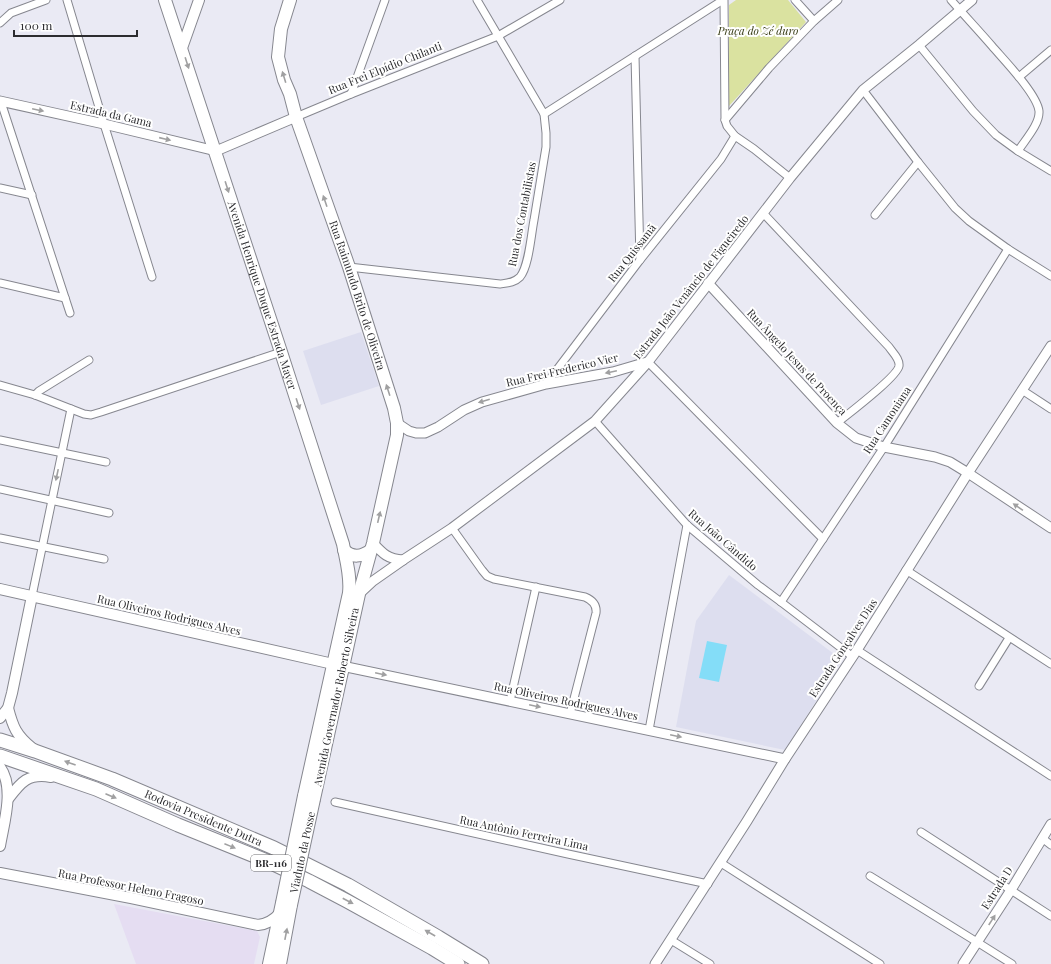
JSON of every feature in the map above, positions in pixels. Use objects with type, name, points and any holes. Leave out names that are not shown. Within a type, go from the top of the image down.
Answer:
[{"type":"highway","name":"Rodovia Presidente Dutra","points":[[0,740],[112,778],[274,848],[348,885],[482,964]]},
{"type":"highway","name":"Rodovia Presidente Dutra","points":[[0,756],[102,792],[267,861],[347,901],[458,964]]},
{"type":"main road","name":"Avenida Henrique Duque Estrada Mayer","points":[[165,0],[281,352],[344,550],[350,582],[354,593]]},
{"type":"main road","points":[[182,48],[199,0]]},
{"type":"main road","name":"Rua Raimundo Brito de Oliveira","points":[[290,0],[280,29],[278,57],[296,117],[349,267],[394,408],[397,423],[395,447],[372,547],[354,593]]},
{"type":"main road","points":[[344,550],[356,556],[362,555],[372,547]]},
{"type":"main road","name":"Rua Oliveiros Rodrigues Alves","points":[[0,589],[338,665]]},
{"type":"main road","name":"Avenida Governador Roberto Silveira","points":[[309,797],[354,593]]},
{"type":"main road","points":[[0,718],[8,708],[12,693],[32,596]]},
{"type":"main road","points":[[8,708],[13,725],[18,735],[22,741],[35,751]]},
{"type":"main road","points":[[0,767],[6,779],[8,789],[8,799],[0,846]]},
{"type":"main road","points":[[8,799],[23,781],[31,777],[43,776],[74,781]]},
{"type":"main road","name":"Viaduto da Posse","points":[[284,907],[309,797]]},
{"type":"main road","name":"Rua Professor Heleno Fragoso","points":[[0,873],[131,898],[258,925],[274,939]]},
{"type":"main road","points":[[258,925],[274,920],[284,907]]},
{"type":"main road","points":[[269,964],[274,939],[284,907]]},
{"type":"main road","points":[[280,964],[284,907]]},
{"type":"street","points":[[0,23],[11,13],[46,0]]},
{"type":"street","points":[[67,0],[152,277]]},
{"type":"street","points":[[351,94],[385,0]]},
{"type":"street","name":"Rua dos Contabilistas","points":[[349,267],[496,283],[508,283],[517,280],[521,276],[526,266],[546,147],[544,114],[477,0]]},
{"type":"street","name":"Rua Frei Elpídio Chilanti","points":[[216,151],[351,94],[498,36],[560,0]]},
{"type":"street","points":[[544,114],[723,0]]},
{"type":"street","points":[[723,0],[725,120],[727,126],[735,136],[790,178]]},
{"type":"street","points":[[795,0],[814,21]]},
{"type":"street","points":[[725,120],[769,68],[814,21],[838,0]]},
{"type":"street","points":[[951,0],[1019,77],[1036,101],[1039,110],[1036,124],[1018,150]]},
{"type":"street","name":"Estrada João Venâncio de Figueiredo","points":[[354,593],[373,582],[403,560],[452,528],[595,421],[648,362],[790,178],[863,90],[972,0]]},
{"type":"street","points":[[919,45],[996,135],[1051,171]]},
{"type":"street","points":[[1019,77],[1051,50]]},
{"type":"street","points":[[635,56],[640,260]]},
{"type":"street","points":[[863,90],[955,208],[969,221],[1008,249],[1051,276]]},
{"type":"street","points":[[0,102],[32,195],[70,314]]},
{"type":"street","name":"Estrada da Gama","points":[[0,102],[104,124],[216,151]]},
{"type":"street","name":"Rua Quissamã","points":[[546,384],[640,260],[721,159],[735,136]]},
{"type":"street","points":[[875,215],[918,162]]},
{"type":"street","points":[[0,188],[32,195]]},
{"type":"street","points":[[763,213],[889,347],[898,361],[898,367],[888,381],[837,424]]},
{"type":"street","name":"Rua Camoniana","points":[[781,602],[884,447],[1008,249]]},
{"type":"street","points":[[0,283],[65,298]]},
{"type":"street","name":"Rua Ângelo Jesus de Proença","points":[[708,283],[837,424],[856,438],[884,447],[935,456],[950,462],[968,472],[1017,507],[1051,528]]},
{"type":"street","name":"Estrada Gonçalves Dias","points":[[655,964],[708,884],[785,759],[855,653],[968,472],[1051,346]]},
{"type":"street","points":[[0,385],[35,395],[84,414],[96,414],[281,352]]},
{"type":"street","points":[[35,395],[89,360]]},
{"type":"street","points":[[648,362],[823,539]]},
{"type":"street","name":"Rua Frei Frederico Vier","points":[[397,423],[409,431],[416,433],[425,432],[438,427],[476,404],[546,384],[614,372],[648,362]]},
{"type":"street","points":[[1022,390],[1051,409]]},
{"type":"street","points":[[32,596],[71,410]]},
{"type":"street","name":"Rua João Cândido","points":[[595,421],[687,525],[758,585],[855,653],[1051,776]]},
{"type":"street","points":[[0,440],[106,462]]},
{"type":"street","points":[[0,489],[109,513]]},
{"type":"street","points":[[649,730],[687,525]]},
{"type":"street","points":[[452,528],[487,576],[494,579],[585,597],[593,602],[596,607],[596,613],[570,714]]},
{"type":"street","points":[[0,538],[104,559]]},
{"type":"street","points":[[372,547],[390,558],[403,560]]},
{"type":"street","points":[[906,570],[1051,664]]},
{"type":"street","points":[[510,701],[536,587]]},
{"type":"street","points":[[978,686],[1009,638]]},
{"type":"street","name":"Rua Oliveiros Rodrigues Alves","points":[[338,665],[785,759]]},
{"type":"street","name":"Rua Antônio Ferreira Lima","points":[[335,802],[708,884]]},
{"type":"street","name":"Estrada D","points":[[962,964],[978,942],[1051,824]]},
{"type":"street","points":[[922,832],[1051,916]]},
{"type":"street","points":[[1042,838],[1051,845]]},
{"type":"street","points":[[721,863],[880,964]]},
{"type":"street","points":[[870,876],[1012,964]]},
{"type":"street","points":[[671,940],[710,964]]},
{"type":"shaded area","points":[[361,332],[379,386],[321,405],[303,351]]},
{"type":"shaded area","points":[[729,575],[842,660],[785,750],[676,727],[696,621]]},
{"type":"shaded area","points":[[114,904],[257,931],[260,937],[254,964],[136,964]]},
{"type":"green space","name":"Praça do Zé duro","points":[[736,0],[788,0],[806,22],[729,106],[729,5]]},
{"type":"water","points":[[707,641],[727,645],[719,682],[699,678]]}]
